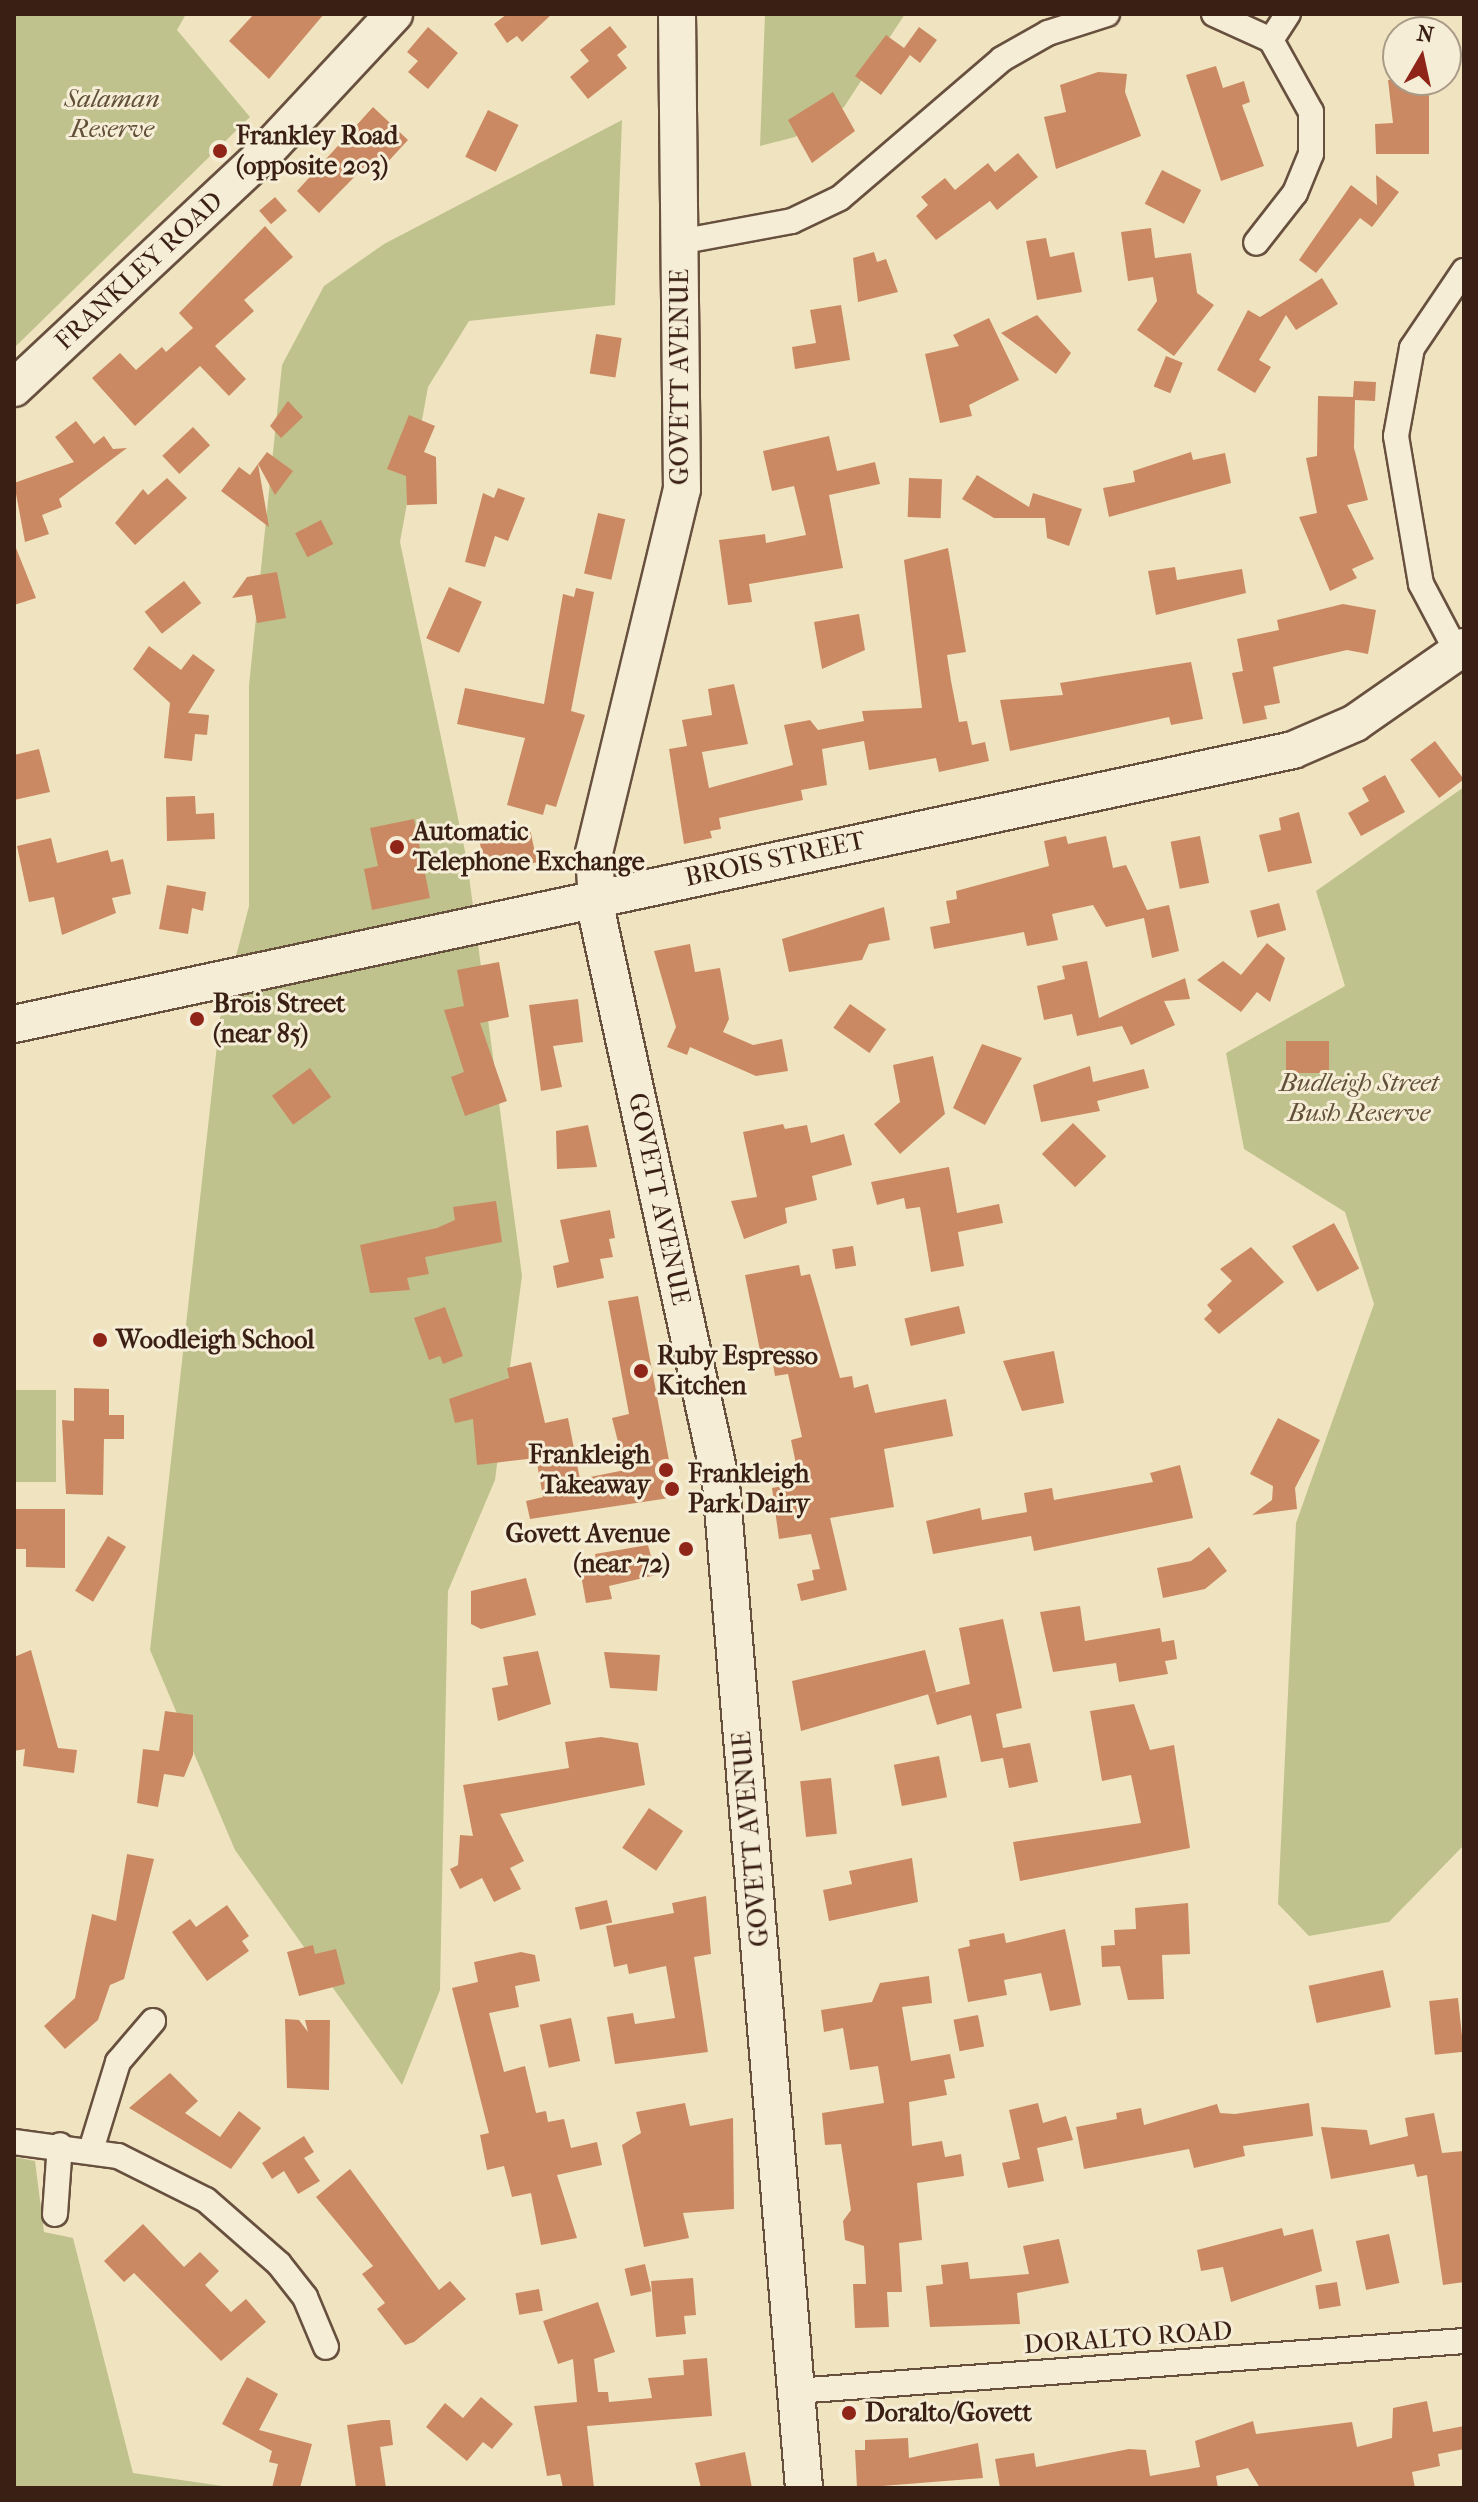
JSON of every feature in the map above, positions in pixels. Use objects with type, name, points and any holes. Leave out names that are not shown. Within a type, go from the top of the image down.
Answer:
[{"type":"street","name":"FRANKLEY ROAD","points":[[14,388],[257,161],[394,14]]},
{"type":"street","name":"GOVETT AVENUE","points":[[677,14],[682,489],[594,853],[598,899],[721,1483],[804,2488]]},
{"type":"street","points":[[679,242],[792,221],[840,198],[1002,59],[1048,33],[1107,14]]},
{"type":"street","points":[[1214,14],[1271,40],[1311,112],[1311,154],[1295,193],[1256,243]]},
{"type":"street","points":[[1271,40],[1288,14]]},
{"type":"street","points":[[1460,650],[1421,584],[1396,436],[1412,348],[1464,271]]},
{"type":"street","name":"BROIS STREET","points":[[14,1024],[1293,750],[1355,723],[1460,650]]},
{"type":"street","points":[[91,2150],[118,2062],[153,2021]]},
{"type":"street","points":[[14,2142],[91,2150],[162,2174],[243,2227],[305,2297],[326,2347]]},
{"type":"street","points":[[55,2214],[60,2145]]},
{"type":"street","name":"DORALTO ROAD","points":[[796,2391],[1464,2341]]},
{"type":"green space","name":"Salaman Reserve","points":[[14,14],[186,14],[177,30],[250,117],[14,348]]},
{"type":"green space","points":[[765,14],[905,14],[844,107],[795,137],[760,146]]},
{"type":"green space","points":[[622,120],[615,305],[469,321],[428,387],[400,542],[467,861],[522,1276],[495,1480],[448,1591],[440,1990],[402,2085],[235,1850],[150,1650],[220,1018],[249,906],[249,685],[282,365],[324,286],[384,244]]},
{"type":"green space","name":"Budleigh Street Bush Reserve","points":[[1464,787],[1464,1845],[1389,1922],[1309,1936],[1278,1904],[1296,1523],[1374,1304],[1345,1212],[1244,1149],[1226,1053],[1345,986],[1316,891]]},
{"type":"green space","points":[[14,1390],[56,1390],[56,1482],[14,1482]]},
{"type":"green space","points":[[14,2157],[35,2161],[44,2232],[73,2238],[133,2473],[236,2488],[14,2488]]},
{"type":"building","points":[[254,14],[324,14],[269,79],[229,41]]},
{"type":"building","points":[[507,14],[552,14],[522,42],[517,36],[507,43],[494,24]]},
{"type":"building","points":[[610,26],[627,47],[617,55],[627,68],[588,99],[570,77],[589,61],[580,50]]},
{"type":"building","points":[[428,27],[458,53],[428,89],[408,72],[418,61],[407,52]]},
{"type":"building","points":[[919,27],[937,40],[920,63],[910,55],[881,95],[855,76],[886,35],[904,48]]},
{"type":"building","points":[[1216,66],[1223,88],[1244,81],[1250,102],[1242,105],[1264,166],[1221,181],[1186,75]]},
{"type":"building","points":[[1098,72],[1127,74],[1125,92],[1141,136],[1056,169],[1044,117],[1066,112],[1060,85]]},
{"type":"building","points":[[833,92],[855,131],[812,163],[788,120]]},
{"type":"building","points":[[1390,96],[1429,96],[1429,154],[1376,154],[1375,124],[1393,123]]},
{"type":"building","points":[[373,107],[408,140],[385,165],[369,162],[319,213],[297,191]]},
{"type":"building","points":[[488,110],[519,125],[496,172],[465,157]]},
{"type":"building","points":[[1018,153],[1038,177],[997,210],[990,201],[936,240],[916,216],[928,205],[921,197],[945,178],[955,190],[988,163],[995,172]]},
{"type":"building","points":[[1162,170],[1201,190],[1184,224],[1145,204]]},
{"type":"building","points":[[1376,175],[1399,192],[1372,227],[1360,218],[1316,273],[1299,260],[1351,185],[1377,205]]},
{"type":"building","points":[[275,197],[287,211],[271,224],[259,211]]},
{"type":"building","points":[[265,226],[293,257],[244,300],[254,311],[215,346],[246,379],[229,396],[200,366],[135,426],[92,378],[120,353],[136,370],[162,347],[166,352],[193,328],[179,313]]},
{"type":"building","points":[[1151,228],[1155,258],[1191,253],[1197,293],[1214,305],[1174,356],[1137,330],[1157,301],[1153,277],[1128,281],[1121,232]]},
{"type":"building","points":[[1046,238],[1050,257],[1074,252],[1082,292],[1037,300],[1026,241]]},
{"type":"building","points":[[874,252],[877,262],[886,259],[898,292],[858,302],[853,258]]},
{"type":"building","points":[[1322,278],[1338,304],[1296,330],[1286,315],[1259,360],[1271,367],[1255,393],[1217,370],[1248,310],[1260,317]]},
{"type":"building","points":[[841,305],[850,360],[795,369],[792,347],[816,343],[810,310]]},
{"type":"building","points":[[1037,315],[1071,353],[1056,374],[1001,333]]},
{"type":"building","points":[[989,318],[1019,380],[969,405],[972,416],[940,423],[925,354],[959,346],[953,335]]},
{"type":"building","points":[[596,334],[622,338],[615,378],[590,374]]},
{"type":"building","points":[[1166,356],[1183,363],[1170,393],[1154,387]]},
{"type":"building","points":[[1354,381],[1376,382],[1375,401],[1355,400],[1354,448],[1368,500],[1347,505],[1374,559],[1352,569],[1357,578],[1330,591],[1299,517],[1317,513],[1306,458],[1317,456],[1318,396],[1353,397]]},
{"type":"building","points":[[288,401],[303,417],[281,438],[270,426]]},
{"type":"building","points":[[409,415],[435,426],[424,452],[436,457],[437,504],[407,505],[406,476],[387,469]]},
{"type":"building","points":[[76,421],[94,444],[104,436],[113,449],[127,448],[59,499],[62,507],[42,515],[49,534],[25,542],[14,483],[74,462],[55,437]]},
{"type":"building","points":[[193,427],[210,445],[179,474],[162,456]]},
{"type":"building","points":[[829,436],[837,471],[875,462],[880,484],[829,495],[843,568],[749,584],[752,602],[728,605],[719,540],[765,534],[766,543],[806,535],[794,486],[772,491],[763,451]]},
{"type":"building","points":[[267,452],[293,471],[275,495],[258,464]]},
{"type":"building","points":[[1191,452],[1193,460],[1225,453],[1231,483],[1109,517],[1103,488],[1135,482],[1133,471]]},
{"type":"building","points":[[258,464],[269,527],[221,491],[239,467],[250,475]]},
{"type":"building","points":[[977,475],[1029,507],[1033,493],[1082,509],[1069,546],[1047,538],[1045,518],[994,518],[962,499]]},
{"type":"building","points":[[167,478],[187,498],[135,545],[115,523],[143,489],[148,495]]},
{"type":"building","points":[[909,478],[942,479],[941,518],[908,517]]},
{"type":"building","points":[[498,488],[525,498],[508,541],[495,536],[485,567],[465,562],[483,493],[494,498]]},
{"type":"building","points":[[598,513],[625,519],[611,580],[584,573]]},
{"type":"building","points":[[321,520],[333,544],[307,557],[295,533]]},
{"type":"building","points":[[14,543],[36,598],[14,605]]},
{"type":"building","points":[[948,548],[966,652],[947,655],[951,681],[959,722],[967,721],[972,745],[985,742],[989,761],[939,772],[936,758],[869,770],[864,741],[822,749],[827,785],[801,790],[803,800],[719,818],[721,829],[710,831],[712,838],[684,844],[669,749],[687,746],[682,720],[712,715],[708,689],[734,684],[748,744],[702,752],[709,788],[793,765],[784,725],[810,720],[818,730],[864,721],[862,711],[922,708],[904,560]]},
{"type":"building","points":[[1175,567],[1177,580],[1242,569],[1246,593],[1156,615],[1148,571]]},
{"type":"building","points":[[277,572],[286,618],[257,623],[252,595],[232,598],[247,577]]},
{"type":"building","points":[[184,581],[201,603],[162,634],[145,612]]},
{"type":"building","points":[[449,587],[482,602],[459,653],[426,638]]},
{"type":"building","points":[[576,588],[594,592],[571,711],[585,715],[556,807],[546,804],[543,815],[507,805],[525,738],[457,724],[465,688],[544,704],[563,594],[574,597]]},
{"type":"building","points":[[1343,604],[1376,610],[1368,654],[1347,650],[1273,667],[1280,703],[1264,706],[1267,719],[1243,724],[1232,673],[1243,671],[1237,639],[1279,630],[1277,620]]},
{"type":"building","points":[[859,614],[865,650],[822,669],[814,622]]},
{"type":"building","points":[[149,646],[181,670],[193,654],[215,670],[188,713],[209,715],[207,735],[195,734],[192,761],[164,758],[170,703],[133,669]]},
{"type":"building","points":[[1191,662],[1203,719],[1171,725],[1169,717],[1010,751],[1000,700],[1063,695],[1060,683]]},
{"type":"building","points":[[1435,741],[1464,779],[1439,798],[1410,760]]},
{"type":"building","points":[[39,749],[50,792],[14,800],[14,755]]},
{"type":"building","points":[[1385,775],[1405,812],[1361,836],[1348,813],[1369,801],[1362,788]]},
{"type":"building","points":[[195,796],[196,814],[214,813],[215,839],[167,841],[166,797]]},
{"type":"building","points":[[1299,812],[1312,863],[1268,872],[1259,835],[1281,830],[1279,818]]},
{"type":"building","name":"Automatic Telephone Exchange","points":[[414,819],[430,898],[372,910],[364,869],[378,866],[370,828]]},
{"type":"building","points":[[530,829],[537,862],[486,873],[479,840]]},
{"type":"building","points":[[1066,836],[1068,844],[1106,836],[1113,868],[1126,865],[1147,910],[1169,905],[1179,951],[1152,958],[1144,918],[1106,927],[1093,905],[1052,914],[1058,940],[1027,946],[1024,932],[934,949],[930,927],[950,923],[946,901],[957,899],[956,891],[1049,866],[1044,841]]},
{"type":"building","points":[[1200,836],[1209,883],[1180,889],[1171,842]]},
{"type":"building","points":[[51,838],[57,863],[108,850],[111,862],[123,859],[131,894],[112,898],[116,913],[62,935],[54,897],[29,902],[17,846]]},
{"type":"building","points":[[167,885],[206,892],[203,911],[192,908],[188,934],[159,929]]},
{"type":"building","points":[[1279,903],[1286,930],[1257,938],[1250,911]]},
{"type":"building","points":[[884,907],[890,940],[869,944],[862,960],[789,972],[782,939]]},
{"type":"building","points":[[1267,943],[1285,958],[1270,1002],[1257,992],[1241,1012],[1197,980],[1223,961],[1241,975]]},
{"type":"building","points":[[690,944],[695,972],[720,968],[729,1019],[723,1032],[753,1045],[782,1039],[788,1071],[756,1076],[690,1047],[687,1055],[667,1047],[676,1027],[654,951]]},
{"type":"building","points":[[1087,961],[1099,1018],[1185,978],[1190,999],[1164,1001],[1175,1025],[1131,1045],[1122,1026],[1077,1036],[1072,1014],[1044,1020],[1037,986],[1065,979],[1062,966]]},
{"type":"building","points":[[499,962],[509,1017],[480,1023],[507,1101],[465,1116],[451,1077],[464,1072],[444,1010],[464,1006],[457,970]]},
{"type":"building","points":[[578,999],[583,1042],[553,1046],[562,1087],[541,1091],[529,1005]]},
{"type":"building","points":[[850,1004],[886,1029],[869,1053],[833,1028]]},
{"type":"building","points":[[1286,1041],[1329,1041],[1329,1073],[1286,1073]]},
{"type":"building","points":[[982,1044],[1022,1058],[985,1125],[953,1108]]},
{"type":"building","points":[[933,1056],[945,1114],[900,1154],[874,1124],[900,1102],[893,1065]]},
{"type":"building","points":[[1090,1066],[1093,1082],[1144,1069],[1149,1088],[1097,1101],[1100,1111],[1041,1122],[1033,1085]]},
{"type":"building","points":[[310,1068],[331,1097],[293,1125],[272,1096]]},
{"type":"building","points":[[1073,1123],[1106,1156],[1075,1187],[1042,1154]]},
{"type":"building","points":[[783,1124],[785,1129],[807,1125],[811,1143],[844,1134],[852,1165],[812,1176],[817,1200],[785,1208],[787,1223],[744,1239],[731,1201],[757,1197],[743,1132]]},
{"type":"building","points":[[588,1125],[597,1167],[557,1169],[556,1131]]},
{"type":"building","points":[[949,1167],[957,1213],[999,1204],[1003,1223],[958,1232],[964,1266],[931,1272],[920,1207],[906,1209],[904,1198],[877,1205],[871,1182]]},
{"type":"building","points":[[496,1201],[502,1242],[425,1257],[429,1274],[407,1278],[410,1290],[370,1293],[360,1245],[437,1228],[455,1220],[453,1207]]},
{"type":"building","points":[[610,1210],[615,1238],[609,1239],[613,1257],[600,1259],[604,1278],[557,1288],[553,1266],[569,1262],[560,1220]]},
{"type":"building","points":[[1334,1223],[1359,1268],[1317,1292],[1292,1246]]},
{"type":"building","points":[[853,1246],[856,1266],[835,1269],[832,1249]]},
{"type":"building","points":[[1251,1247],[1284,1282],[1219,1334],[1204,1319],[1212,1311],[1207,1305],[1232,1281],[1220,1269]]},
{"type":"building","points":[[799,1265],[801,1276],[810,1274],[840,1378],[852,1376],[854,1388],[868,1384],[875,1413],[946,1399],[953,1436],[884,1449],[894,1507],[830,1518],[847,1590],[801,1601],[797,1584],[814,1580],[812,1570],[820,1569],[811,1534],[779,1539],[772,1488],[800,1483],[791,1440],[802,1437],[788,1374],[775,1376],[773,1364],[763,1366],[745,1275]]},
{"type":"building","points":[[638,1296],[676,1497],[530,1519],[526,1501],[543,1497],[536,1458],[477,1465],[473,1419],[455,1423],[449,1399],[509,1378],[507,1368],[531,1362],[545,1423],[568,1418],[580,1479],[625,1470],[612,1418],[629,1414],[608,1301]]},
{"type":"building","points":[[959,1306],[965,1333],[911,1346],[904,1319]]},
{"type":"building","points":[[445,1307],[463,1356],[443,1364],[440,1356],[429,1360],[414,1318]]},
{"type":"building","points":[[1054,1351],[1064,1403],[1022,1411],[1003,1361]]},
{"type":"building","points":[[74,1388],[109,1389],[109,1415],[124,1415],[124,1439],[104,1439],[103,1495],[66,1494],[62,1420],[74,1421]]},
{"type":"building","points":[[1278,1418],[1320,1440],[1295,1488],[1297,1509],[1252,1515],[1272,1500],[1273,1486],[1250,1474]]},
{"type":"building","points":[[1180,1465],[1193,1518],[1034,1551],[1031,1536],[933,1554],[926,1521],[980,1508],[982,1520],[1027,1512],[1024,1493],[1052,1488],[1054,1500],[1153,1482],[1150,1473]]},
{"type":"building","points":[[14,1509],[65,1509],[65,1568],[26,1567],[26,1549],[14,1549]]},
{"type":"building","points":[[108,1536],[126,1547],[93,1602],[75,1591]]},
{"type":"building","points":[[648,1545],[656,1575],[609,1586],[612,1599],[586,1603],[581,1575],[598,1572],[595,1554]]},
{"type":"building","points":[[1209,1547],[1227,1571],[1205,1589],[1163,1598],[1157,1568],[1191,1561]]},
{"type":"building","points":[[526,1578],[536,1615],[481,1629],[471,1624],[471,1591]]},
{"type":"building","points":[[1080,1606],[1085,1641],[1160,1628],[1162,1642],[1174,1640],[1177,1659],[1165,1661],[1168,1674],[1119,1682],[1116,1663],[1053,1672],[1040,1612]]},
{"type":"building","points":[[1003,1619],[1022,1708],[996,1714],[1003,1748],[1030,1743],[1038,1782],[1009,1788],[1003,1758],[981,1762],[971,1715],[937,1725],[928,1694],[970,1684],[959,1628]]},
{"type":"building","points":[[31,1650],[58,1748],[77,1750],[74,1773],[23,1766],[25,1749],[14,1751],[14,1657]]},
{"type":"building","points":[[925,1650],[936,1692],[801,1731],[792,1681]]},
{"type":"building","points":[[538,1651],[551,1704],[498,1721],[492,1688],[508,1685],[503,1657]]},
{"type":"building","points":[[604,1652],[660,1655],[657,1691],[610,1688]]},
{"type":"building","points":[[1134,1704],[1150,1750],[1174,1745],[1190,1848],[1020,1881],[1013,1842],[1141,1823],[1131,1775],[1102,1781],[1090,1711]]},
{"type":"building","points":[[165,1711],[193,1715],[193,1755],[184,1777],[164,1774],[158,1807],[137,1803],[143,1749],[159,1751]]},
{"type":"building","points":[[601,1737],[638,1743],[645,1785],[500,1814],[524,1861],[510,1868],[521,1889],[494,1902],[482,1878],[460,1889],[450,1869],[458,1865],[460,1835],[473,1836],[463,1785],[569,1768],[565,1742]]},
{"type":"building","points":[[939,1756],[947,1797],[902,1806],[894,1765]]},
{"type":"building","points":[[831,1778],[837,1834],[806,1837],[800,1781]]},
{"type":"building","points":[[649,1808],[683,1831],[656,1871],[622,1848]]},
{"type":"building","points":[[127,1854],[154,1859],[124,1979],[110,1985],[98,2020],[65,2049],[44,2026],[75,1998],[92,1914],[116,1921]]},
{"type":"building","points":[[912,1858],[918,1902],[829,1921],[823,1890],[852,1884],[849,1871]]},
{"type":"building","points":[[706,1896],[711,1954],[694,1957],[708,2052],[615,2064],[607,2017],[633,2013],[635,2024],[675,2018],[666,1966],[629,1974],[627,1964],[614,1967],[606,1926],[674,1913],[672,1903]]},
{"type":"building","points":[[607,1900],[612,1922],[580,1930],[575,1907]]},
{"type":"building","points":[[1188,1903],[1190,1954],[1162,1955],[1164,1999],[1128,2000],[1120,1966],[1102,1967],[1101,1946],[1115,1945],[1114,1930],[1136,1929],[1135,1908]]},
{"type":"building","points":[[227,1905],[249,1936],[242,1941],[249,1951],[207,1981],[172,1932],[190,1919],[196,1927]]},
{"type":"building","points":[[1065,1929],[1081,2005],[1050,2011],[1041,1973],[1004,1980],[1007,1995],[968,2002],[958,1949],[970,1946],[969,1940],[1004,1933],[1006,1943]]},
{"type":"building","points":[[313,1945],[315,1954],[336,1949],[345,1984],[299,1996],[287,1952]]},
{"type":"building","points":[[521,1952],[535,1955],[540,1981],[515,1986],[519,2007],[489,2013],[504,2072],[525,2066],[536,2113],[546,2111],[548,2122],[564,2119],[571,2148],[597,2142],[602,2165],[557,2175],[577,2238],[541,2245],[531,2193],[512,2197],[504,2166],[487,2170],[480,2135],[489,2133],[452,1988],[478,1982],[474,1962]]},
{"type":"building","points":[[1383,1970],[1391,2007],[1317,2023],[1309,1986]]},
{"type":"building","points":[[929,1976],[932,2003],[902,2007],[911,2061],[950,2054],[955,2078],[944,2080],[947,2095],[909,2102],[912,2146],[942,2141],[945,2157],[961,2154],[964,2176],[917,2183],[922,2240],[899,2243],[902,2292],[887,2292],[889,2327],[855,2328],[853,2284],[866,2284],[864,2246],[845,2240],[843,2221],[851,2210],[841,2144],[825,2145],[822,2113],[884,2103],[878,2066],[850,2070],[843,2028],[824,2032],[821,2010],[872,2002],[880,1983]]},
{"type":"building","points":[[1458,1998],[1464,2052],[1435,2055],[1429,2001]]},
{"type":"building","points":[[978,2015],[984,2046],[960,2051],[953,2020]]},
{"type":"building","points":[[571,2018],[580,2061],[549,2068],[540,2025]]},
{"type":"building","points":[[285,2019],[299,2020],[308,2032],[305,2020],[330,2020],[329,2090],[287,2088]]},
{"type":"building","points":[[170,2073],[198,2101],[185,2113],[220,2137],[239,2111],[261,2128],[231,2169],[129,2108]]},
{"type":"building","points":[[685,2103],[690,2126],[733,2118],[734,2209],[683,2213],[689,2238],[644,2247],[622,2145],[641,2133],[636,2112]]},
{"type":"building","points":[[1038,2103],[1043,2123],[1066,2116],[1073,2140],[1037,2148],[1044,2181],[1008,2188],[1002,2163],[1020,2159],[1009,2110]]},
{"type":"building","points":[[1309,2103],[1313,2136],[1243,2146],[1245,2156],[1194,2168],[1189,2149],[1084,2169],[1076,2127],[1117,2119],[1116,2113],[1141,2108],[1144,2125],[1217,2104],[1220,2113],[1235,2114]]},
{"type":"building","points":[[1434,2113],[1442,2153],[1464,2151],[1464,2282],[1443,2285],[1427,2175],[1417,2177],[1414,2164],[1331,2179],[1321,2127],[1367,2130],[1370,2145],[1408,2136],[1405,2118]]},
{"type":"building","points":[[304,2136],[314,2152],[304,2158],[320,2181],[298,2194],[284,2171],[272,2179],[262,2163]]},
{"type":"building","points":[[350,2169],[439,2290],[450,2281],[466,2299],[414,2342],[405,2345],[377,2309],[385,2303],[362,2274],[373,2266],[316,2197]]},
{"type":"building","points":[[143,2224],[184,2267],[200,2252],[219,2271],[205,2285],[231,2312],[246,2299],[266,2322],[221,2361],[134,2273],[124,2282],[104,2261]]},
{"type":"building","points":[[1282,2228],[1284,2236],[1313,2229],[1322,2271],[1231,2302],[1223,2267],[1201,2271],[1197,2250]]},
{"type":"building","points":[[1389,2234],[1399,2283],[1366,2290],[1356,2241]]},
{"type":"building","points":[[1059,2239],[1069,2283],[1017,2293],[1020,2324],[930,2327],[926,2286],[943,2284],[941,2265],[968,2262],[970,2279],[1029,2274],[1023,2246]]},
{"type":"building","points":[[645,2264],[651,2291],[631,2296],[625,2269]]},
{"type":"building","points":[[693,2278],[696,2315],[684,2316],[686,2334],[656,2337],[651,2281]]},
{"type":"building","points":[[1337,2282],[1341,2306],[1319,2309],[1315,2285]]},
{"type":"building","points":[[539,2289],[543,2311],[519,2315],[515,2293]]},
{"type":"building","points":[[598,2302],[615,2352],[594,2359],[598,2392],[608,2392],[609,2402],[652,2398],[648,2378],[684,2375],[683,2360],[707,2358],[712,2416],[587,2426],[594,2488],[563,2488],[560,2474],[547,2476],[534,2406],[577,2402],[573,2359],[558,2364],[543,2321]]},
{"type":"building","points":[[247,2377],[278,2394],[259,2430],[312,2444],[300,2488],[272,2488],[278,2464],[269,2462],[272,2451],[222,2424]]},
{"type":"building","points":[[481,2397],[513,2424],[492,2449],[483,2442],[467,2461],[426,2427],[445,2403],[463,2418]]},
{"type":"building","points":[[1427,2401],[1433,2432],[1464,2426],[1464,2449],[1438,2454],[1440,2466],[1412,2472],[1415,2488],[1260,2488],[1248,2468],[1216,2476],[1218,2488],[1000,2488],[995,2459],[1034,2453],[1036,2467],[1129,2449],[1146,2450],[1150,2476],[1200,2467],[1195,2441],[1253,2421],[1256,2434],[1352,2422],[1357,2447],[1392,2438],[1393,2408]]},
{"type":"building","points":[[390,2420],[393,2445],[380,2447],[386,2488],[356,2488],[347,2425]]},
{"type":"building","points":[[908,2438],[909,2458],[978,2443],[983,2478],[857,2488],[855,2450],[865,2450],[865,2440]]},
{"type":"building","points":[[745,2452],[752,2488],[701,2488],[695,2463]]},
{"type":"place","name":"Frankley Road (opposite 203)","points":[[220,151]]},
{"type":"place","name":"Automatic Telephone Exchange","points":[[397,847]]},
{"type":"place","name":"Brois Street (near 85)","points":[[197,1019]]},
{"type":"place","name":"Woodleigh School","points":[[100,1340]]},
{"type":"place","name":"Ruby Espresso Kitchen","points":[[641,1371]]},
{"type":"place","name":"Frankleigh Takeaway","points":[[666,1470]]},
{"type":"place","name":"Frankleigh Park Dairy","points":[[672,1489]]},
{"type":"place","name":"Govett Avenue (near 72)","points":[[686,1549]]},
{"type":"place","name":"Doralto/Govett","points":[[849,2413]]}]
